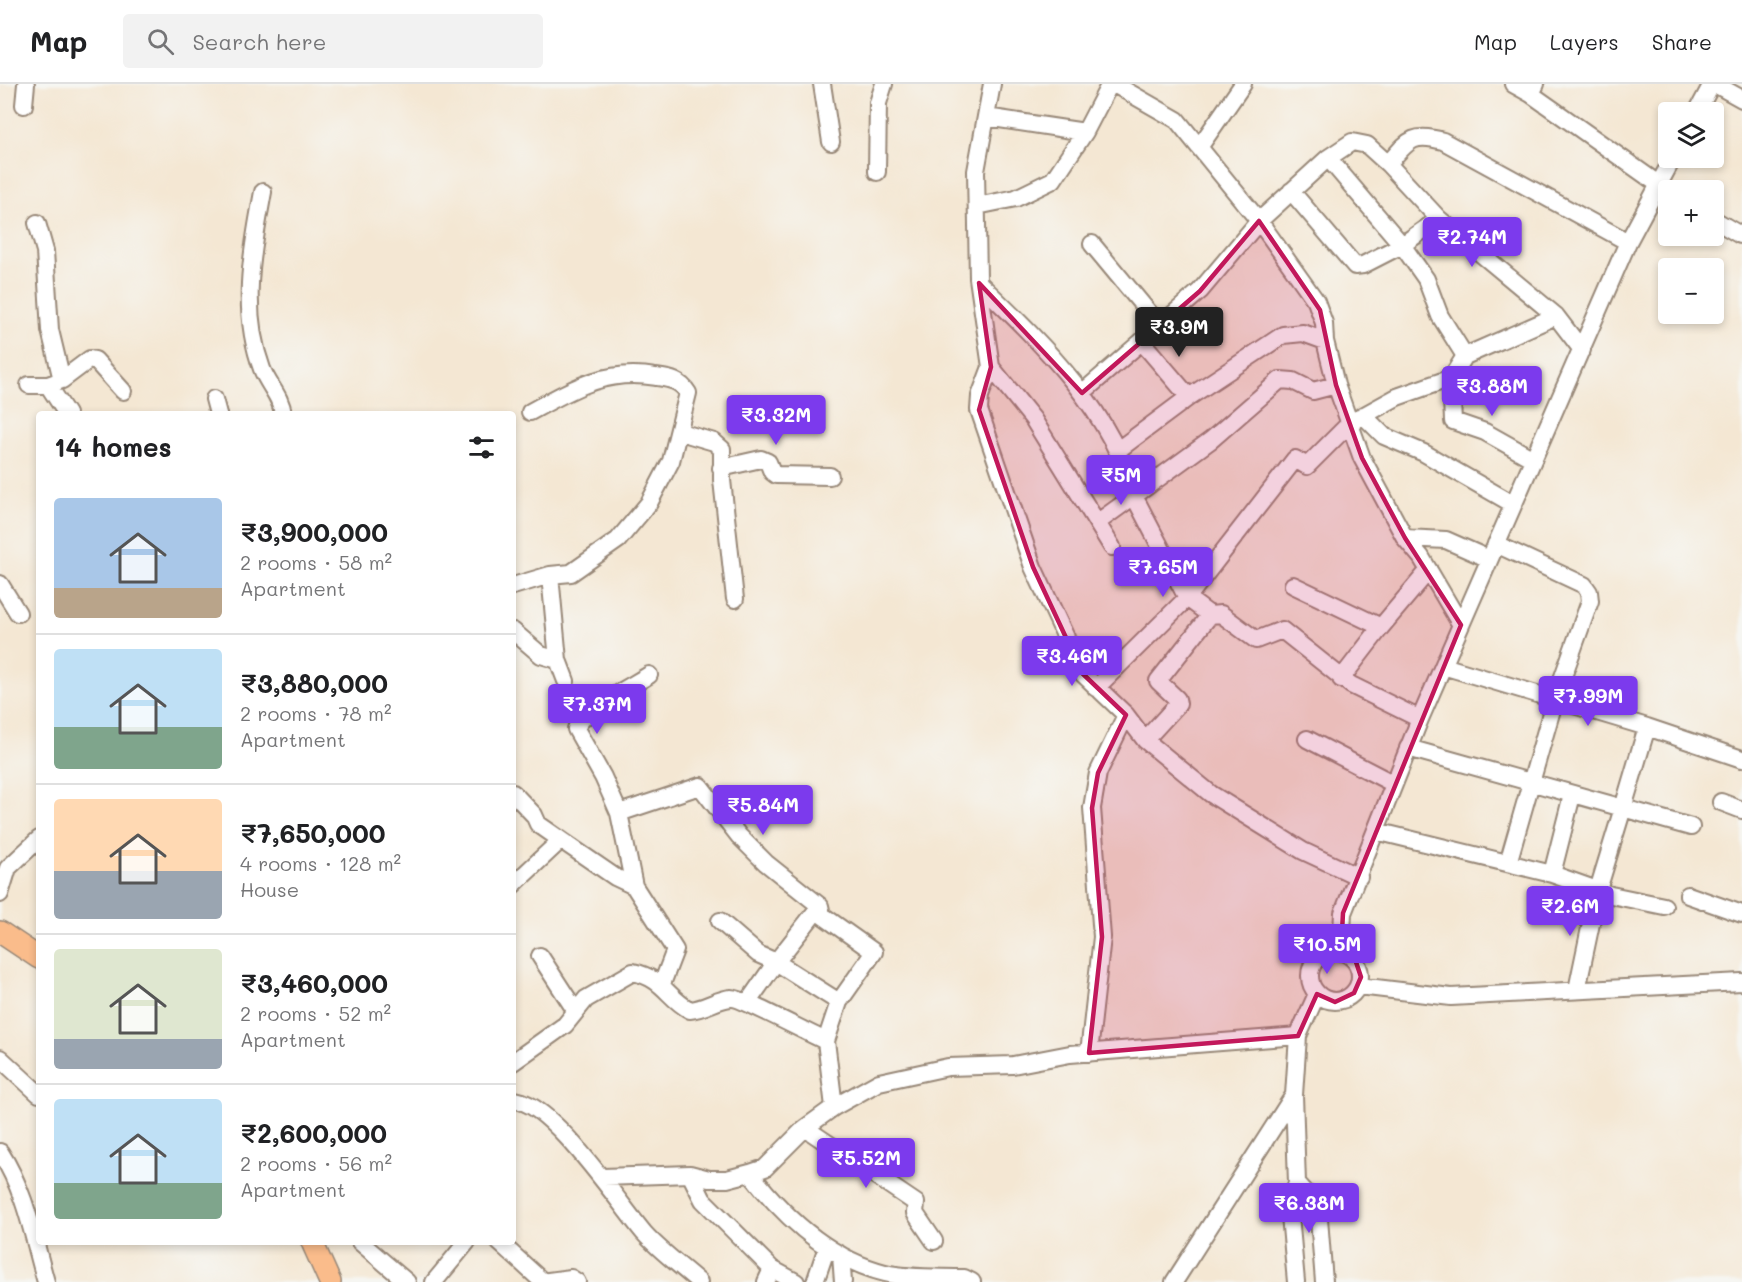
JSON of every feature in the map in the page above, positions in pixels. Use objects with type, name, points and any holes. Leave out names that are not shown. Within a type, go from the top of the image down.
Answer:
[{"type":"main road","points":[[0,932],[36,956]]},
{"type":"main road","points":[[313,1245],[330,1282]]},
{"type":"street","points":[[24,105],[26,84]]},
{"type":"street","points":[[822,84],[831,142]]},
{"type":"street","points":[[877,172],[878,102],[884,84]]},
{"type":"street","points":[[992,84],[976,171],[979,283],[991,368],[980,396],[979,410],[1032,567],[1083,674],[1126,715],[1145,740],[1211,794],[1303,851],[1359,877]]},
{"type":"street","points":[[977,206],[1016,198],[1053,180],[1112,84],[1177,120],[1260,221],[1316,301],[1324,323],[1325,341],[1336,385],[1357,419],[1362,458],[1405,538],[1429,570],[1461,625]]},
{"type":"street","points":[[1200,146],[1243,84]]},
{"type":"street","points":[[1513,84],[1534,89],[1658,184]]},
{"type":"street","points":[[1703,102],[1714,84],[1742,99]]},
{"type":"street","points":[[986,117],[1084,132]]},
{"type":"street","points":[[1388,164],[1405,144],[1424,136],[1443,141],[1628,242]]},
{"type":"street","points":[[1082,393],[1200,291],[1260,221],[1291,191],[1328,158],[1352,142],[1367,145],[1388,164],[1439,219],[1556,316],[1582,350]]},
{"type":"street","points":[[1328,158],[1402,245],[1426,279],[1440,316],[1465,356]]},
{"type":"street","points":[[1291,191],[1355,266],[1364,265],[1402,245],[1439,219]]},
{"type":"street","points":[[263,192],[250,260],[250,316],[262,369],[282,403],[283,411]]},
{"type":"street","points":[[1341,951],[1343,913],[1420,718],[1628,242],[1658,196]]},
{"type":"street","points":[[37,223],[45,251],[55,382],[65,411]]},
{"type":"street","points":[[1724,225],[1741,234]]},
{"type":"street","points":[[1092,244],[1160,326]]},
{"type":"street","points":[[979,283],[1011,314],[1082,393],[1109,431],[1134,496],[1187,598],[1210,615],[1221,614],[1249,638],[1256,640],[1282,630],[1341,678],[1420,718]]},
{"type":"street","points":[[1533,459],[1485,432],[1453,421],[1451,378],[1465,356],[1556,316]]},
{"type":"street","points":[[1118,450],[1190,396],[1283,335],[1303,333],[1325,341]]},
{"type":"street","points":[[1142,342],[1190,396]]},
{"type":"street","points":[[29,384],[55,382],[90,359],[95,360],[123,391]]},
{"type":"street","points":[[991,368],[1033,418],[1112,548]]},
{"type":"street","points":[[516,585],[550,575],[571,573],[618,540],[649,503],[671,461],[688,393],[676,380],[633,373],[587,381],[530,411]]},
{"type":"street","points":[[1096,688],[1187,598],[1295,459],[1306,466],[1357,419],[1397,397],[1451,378]]},
{"type":"street","points":[[1098,522],[1211,440],[1280,380],[1293,381],[1313,391],[1336,385]]},
{"type":"street","points":[[1357,419],[1384,436],[1424,453],[1513,504]]},
{"type":"street","points":[[680,432],[720,445],[735,599]]},
{"type":"street","points":[[722,468],[761,459],[768,462],[776,475],[831,476]]},
{"type":"street","points":[[1405,538],[1446,540],[1493,552],[1584,585],[1589,592],[1590,601],[1555,699],[1508,863]]},
{"type":"street","points":[[1341,678],[1429,570]]},
{"type":"street","points":[[550,575],[558,660],[566,681]]},
{"type":"street","points":[[0,584],[18,613]]},
{"type":"street","points":[[1293,585],[1381,627]]},
{"type":"street","points":[[1145,740],[1178,704],[1177,699],[1158,681],[1210,615]]},
{"type":"street","points":[[516,634],[541,655],[558,660]]},
{"type":"street","points":[[1443,666],[1647,727],[1742,759]]},
{"type":"street","points":[[649,675],[596,708],[577,724],[576,729],[603,777],[619,813],[622,838],[634,886],[675,950],[662,984]]},
{"type":"street","points":[[1089,1053],[1102,938],[1092,808],[1098,773],[1126,715]]},
{"type":"street","points":[[1577,990],[1598,891],[1647,727]]},
{"type":"street","points":[[1307,739],[1394,784]]},
{"type":"street","points":[[1408,748],[1691,827]]},
{"type":"street","points":[[619,813],[700,786],[739,836],[766,863],[820,906],[822,915],[874,952],[838,1002],[826,1041],[834,1107]]},
{"type":"street","points":[[1552,874],[1572,795]]},
{"type":"street","points":[[516,796],[534,815],[538,824],[615,877],[634,886]]},
{"type":"street","points":[[1721,802],[1742,810]]},
{"type":"street","points":[[1376,831],[1552,874],[1598,891],[1664,906]]},
{"type":"street","points":[[516,882],[561,840]]},
{"type":"street","points":[[0,894],[8,868],[36,842]]},
{"type":"street","points":[[1688,895],[1742,914]]},
{"type":"street","points":[[748,1002],[820,906]]},
{"type":"street","points":[[720,921],[758,954],[776,962],[838,1002]]},
{"type":"street","points":[[1341,951],[1355,959],[1359,967],[1359,986],[1351,996],[1342,1000],[1327,1000],[1317,994],[1310,977],[1311,966],[1323,953],[1341,951]]},
{"type":"street","points":[[540,956],[575,1010]]},
{"type":"street","points":[[516,1060],[564,1025],[586,999],[633,972],[646,975],[662,984],[690,1010],[702,1009],[732,998],[748,1002],[794,1028],[826,1041]]},
{"type":"street","points":[[1359,986],[1450,997],[1742,982]]},
{"type":"street","points":[[1296,1282],[1289,1204],[1297,1183],[1294,1095],[1298,1036],[1317,994]]},
{"type":"street","points":[[603,1177],[690,1174],[709,1179],[727,1179],[750,1173],[765,1168],[805,1128],[834,1107],[879,1082],[948,1067],[1013,1065],[1089,1053],[1298,1036]]},
{"type":"street","points":[[0,1058],[36,1091]]},
{"type":"street","points":[[1174,1282],[1294,1095]]},
{"type":"street","points":[[516,1098],[545,1116],[603,1177],[645,1233],[699,1282]]},
{"type":"street","points":[[805,1128],[916,1203],[915,1213],[934,1241]]},
{"type":"street","points":[[0,1152],[14,1173],[36,1241]]},
{"type":"street","points":[[750,1173],[791,1221],[834,1251],[886,1273],[964,1278],[972,1282]]},
{"type":"street","points":[[690,1174],[703,1200],[769,1275],[796,1282]]},
{"type":"street","points":[[1297,1183],[1318,1206],[1324,1282]]},
{"type":"street","points":[[37,1245],[46,1282]]},
{"type":"street","points":[[364,1245],[407,1282]]},
{"type":"street","points":[[434,1282],[465,1245]]},
{"type":"street","points":[[502,1245],[541,1282],[571,1278],[577,1282]]},
{"type":"street","points":[[815,1282],[834,1251]]},
{"type":"street","points":[[834,1251],[843,1282]]},
{"type":"highlighted area","points":[[1259,221],[1320,310],[1336,385],[1362,458],[1405,538],[1461,625],[1343,913],[1341,951],[1355,959],[1361,977],[1354,993],[1335,1002],[1317,994],[1298,1036],[1089,1053],[1102,937],[1092,808],[1098,773],[1126,715],[1083,674],[1033,567],[979,410],[991,367],[979,283],[1082,393],[1200,291]]}]
